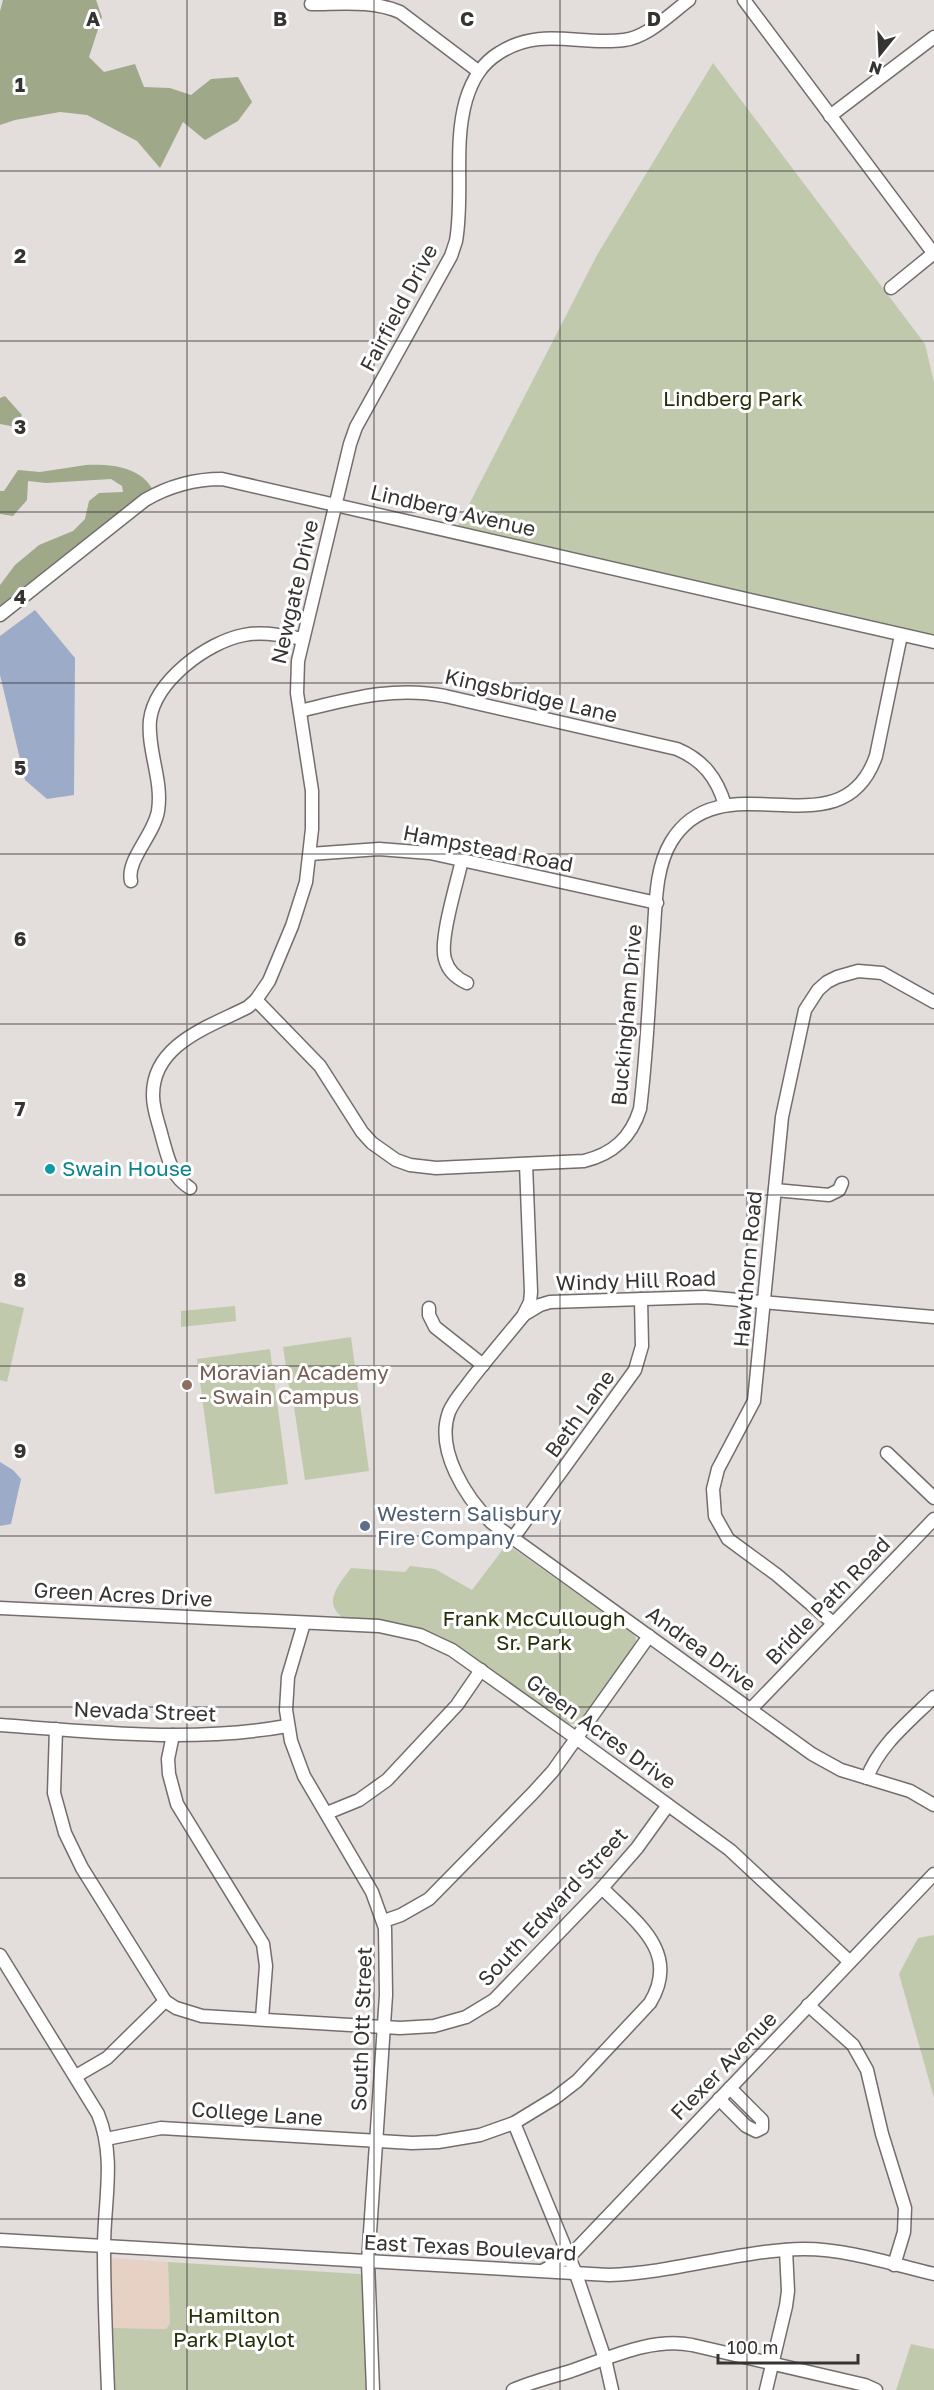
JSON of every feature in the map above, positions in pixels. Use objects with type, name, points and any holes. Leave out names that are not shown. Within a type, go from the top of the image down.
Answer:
[{"type":"street","name":"Fairfield Drive","points":[[335,504],[344,462],[356,427],[452,256],[458,230],[463,112],[478,71],[494,55],[508,47],[532,39],[547,37],[608,40],[636,37],[689,0]]},
{"type":"street","points":[[744,0],[934,254],[891,288]]},
{"type":"street","points":[[311,4],[370,3],[389,7],[400,12],[478,71]]},
{"type":"street","points":[[830,116],[934,37]]},
{"type":"street","name":"Lindberg Avenue","points":[[0,615],[145,501],[160,492],[205,479],[235,480],[934,642]]},
{"type":"street","name":"Newgate Drive","points":[[190,1188],[176,1176],[169,1163],[154,1106],[153,1089],[157,1071],[163,1059],[180,1042],[248,1007],[256,1000],[268,981],[292,926],[306,882],[310,854],[312,791],[296,679],[303,639],[335,504]]},
{"type":"street","points":[[131,881],[130,868],[153,829],[159,809],[150,721],[157,698],[164,686],[203,652],[231,638],[259,633],[303,639]]},
{"type":"street","name":"Buckingham Drive","points":[[256,1000],[308,1052],[330,1081],[362,1132],[383,1153],[403,1163],[424,1168],[526,1164],[595,1158],[615,1148],[623,1141],[636,1122],[641,1098],[657,903],[661,868],[670,843],[683,827],[699,814],[725,805],[826,804],[843,798],[858,787],[872,767],[876,756],[901,635]]},
{"type":"street","name":"Kingsbridge Lane","points":[[300,711],[380,693],[423,692],[445,696],[677,749],[707,768],[720,789],[725,805]]},
{"type":"street","name":"Hampstead Road","points":[[310,854],[379,849],[430,853],[657,903]]},
{"type":"street","points":[[462,860],[443,948],[444,958],[452,972],[467,983]]},
{"type":"street","name":"Hawthorn Road","points":[[833,1623],[777,1575],[736,1547],[720,1528],[712,1502],[714,1480],[754,1401],[782,1117],[801,1021],[810,1000],[818,990],[837,977],[847,973],[871,971],[894,978],[934,1002]]},
{"type":"street","name":"Andrea Drive","points":[[526,1164],[530,1302],[523,1316],[449,1412],[447,1434],[449,1452],[460,1484],[469,1499],[492,1523],[826,1763],[910,1791],[934,1805]]},
{"type":"street","points":[[775,1190],[829,1195],[839,1190],[842,1183]]},
{"type":"street","name":"Windy Hill Road","points":[[523,1316],[531,1309],[550,1302],[705,1297],[764,1300],[934,1317]]},
{"type":"street","name":"Beth Lane","points":[[513,1538],[635,1370],[642,1346],[641,1299]]},
{"type":"street","points":[[429,1308],[429,1315],[435,1327],[483,1365]]},
{"type":"street","points":[[887,1452],[934,1498]]},
{"type":"street","name":"Bridle Path Road","points":[[751,1709],[934,1519]]},
{"type":"street","name":"Green Acres Drive","points":[[0,1608],[379,1626],[403,1630],[436,1642],[576,1738],[751,1867],[850,1962]]},
{"type":"street","name":"South Ott Street","points":[[304,1623],[288,1677],[288,1726],[297,1761],[372,1892],[384,1921],[387,1963],[369,2262],[373,2390]]},
{"type":"street","points":[[384,1921],[414,1909],[443,1887],[533,1793],[553,1771],[649,1635]]},
{"type":"street","points":[[327,1813],[359,1800],[387,1780],[457,1705],[481,1671]]},
{"type":"street","points":[[867,1778],[877,1756],[934,1697]]},
{"type":"street","name":"Nevada Street","points":[[0,1725],[173,1735],[230,1734],[288,1726]]},
{"type":"street","points":[[56,1729],[53,1780],[58,1811],[65,1833],[81,1868],[165,2001],[107,2058],[76,2076]]},
{"type":"street","points":[[173,1735],[168,1759],[169,1774],[177,1804],[263,1944],[266,1966],[262,2018]]},
{"type":"street","name":"South Edward Street","points":[[165,2001],[202,2016],[384,2027],[434,2026],[466,2017],[480,2010],[506,1989],[602,1888],[637,1848],[668,1805]]},
{"type":"street","name":"Flexer Avenue","points":[[534,2272],[556,2266],[569,2257],[934,1875]]},
{"type":"street","name":"College Lane","points":[[106,2139],[161,2128],[421,2143],[459,2140],[514,2123],[555,2098],[577,2081],[656,1994],[661,1975],[661,1964],[655,1944],[602,1888]]},
{"type":"street","points":[[0,1956],[76,2076],[98,2114],[106,2139],[109,2190],[104,2246],[108,2390]]},
{"type":"street","points":[[808,2005],[853,2044],[867,2070],[882,2134],[905,2208],[904,2232],[894,2265]]},
{"type":"street","points":[[719,2099],[749,2128],[756,2131],[762,2128],[762,2120],[730,2088]]},
{"type":"street","points":[[514,2123],[576,2274],[605,2360],[612,2390]]},
{"type":"street","name":"East Texas Boulevard","points":[[0,2240],[609,2275],[660,2271],[786,2250],[827,2251],[934,2274]]},
{"type":"street","points":[[766,2390],[786,2306],[788,2291],[786,2250]]},
{"type":"street","points":[[513,2390],[656,2344],[682,2343],[876,2390]]},
{"type":"shaded area","points":[[113,2258],[168,2262],[170,2324],[166,2329],[113,2328],[110,2265]]},
{"type":"green space","points":[[3,0],[96,0],[102,17],[89,57],[104,72],[135,64],[144,87],[170,88],[191,95],[211,79],[238,77],[252,102],[238,121],[205,140],[183,122],[160,168],[137,141],[87,115],[60,112],[0,125],[0,11]]},
{"type":"green space","name":"Lindberg Park","points":[[713,63],[925,344],[934,382],[934,638],[458,526],[597,255]]},
{"type":"green space","points":[[5,396],[22,415],[16,427],[0,424],[0,398]]},
{"type":"green space","points":[[86,465],[124,468],[140,476],[153,490],[0,609],[0,585],[15,565],[39,545],[73,531],[85,519],[89,501],[99,493],[123,492],[122,486],[111,479],[46,483],[28,481],[27,500],[13,516],[0,514],[0,491],[4,491],[18,470],[40,472]]},
{"type":"green space","points":[[0,1302],[24,1308],[7,1382],[0,1380]]},
{"type":"green space","points":[[235,1306],[236,1321],[181,1327],[181,1311]]},
{"type":"green space","points":[[351,1337],[369,1471],[305,1480],[283,1347]]},
{"type":"green space","points":[[270,1349],[288,1484],[215,1494],[197,1359]]},
{"type":"green space","name":"Frank McCullough Sr. Park","points":[[507,1544],[634,1634],[636,1639],[635,1646],[577,1724],[568,1724],[455,1644],[438,1635],[404,1625],[342,1617],[333,1605],[335,1592],[351,1568],[405,1572],[410,1566],[435,1569],[472,1590]]},
{"type":"green space","points":[[934,1935],[934,2098],[899,1974],[918,1938]]},
{"type":"green space","name":"Hamilton Park Playlot","points":[[168,2262],[360,2274],[363,2279],[366,2390],[115,2390],[113,2328],[166,2329],[170,2324]]},
{"type":"green space","points":[[911,2344],[934,2349],[934,2390],[896,2390]]},
{"type":"water","points":[[35,610],[75,658],[74,795],[47,799],[25,780],[0,675],[0,636]]},
{"type":"water","points":[[0,1462],[13,1470],[21,1479],[11,1524],[0,1526]]},
{"type":"place","name":"Swain House","points":[[50,1169]]},
{"type":"place","name":"Moravian Academy - Swain Campus","points":[[187,1385]]},
{"type":"place","name":"Western Salisbury Fire Company","points":[[365,1526]]}]
